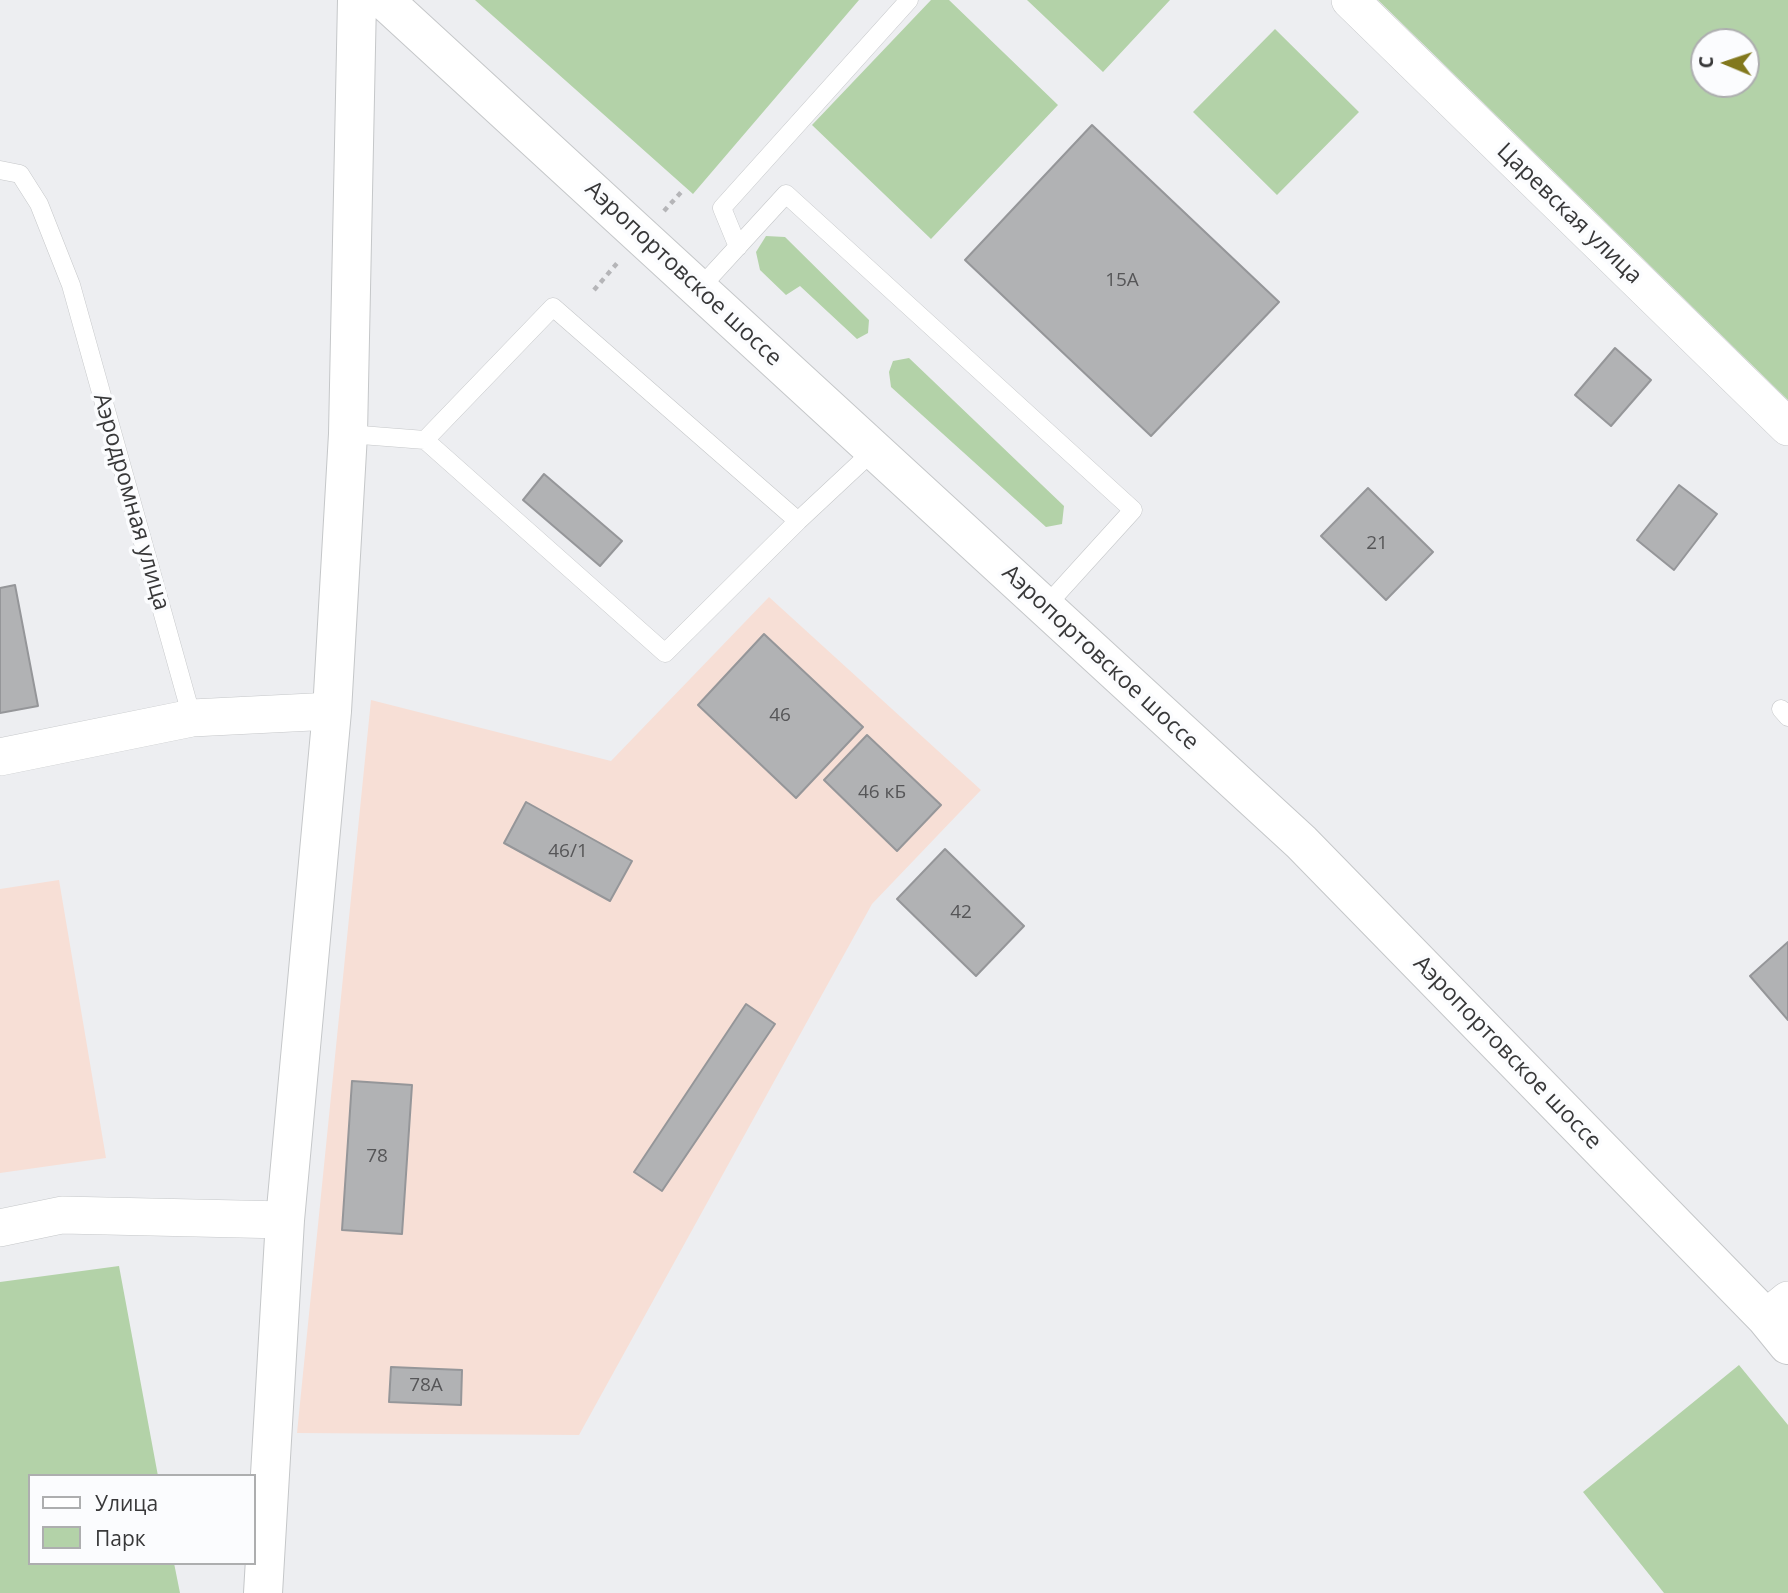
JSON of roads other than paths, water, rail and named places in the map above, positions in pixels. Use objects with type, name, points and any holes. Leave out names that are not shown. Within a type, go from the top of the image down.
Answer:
[{"type":"main road","points":[[263,1593],[285,1220],[332,711],[348,434],[357,0]]},
{"type":"main road","name":"Аэропортовское шоссе","points":[[384,0],[1301,842],[1781,1321]]},
{"type":"street","name":"Царевская улица","points":[[1350,0],[1788,427]]},
{"type":"street","points":[[0,757],[192,718],[332,711]]},
{"type":"street","points":[[0,1228],[62,1215],[285,1220]]},
{"type":"lane","points":[[738,247],[722,208],[909,0]]},
{"type":"lane","name":"Аэродромная улица","points":[[0,170],[20,174],[39,204],[71,285],[192,718]]},
{"type":"lane","points":[[699,289],[786,194],[1133,510],[1045,607]]},
{"type":"lane","points":[[425,440],[553,307],[798,521]]},
{"type":"lane","points":[[348,434],[425,440],[665,653],[874,450]]}]
